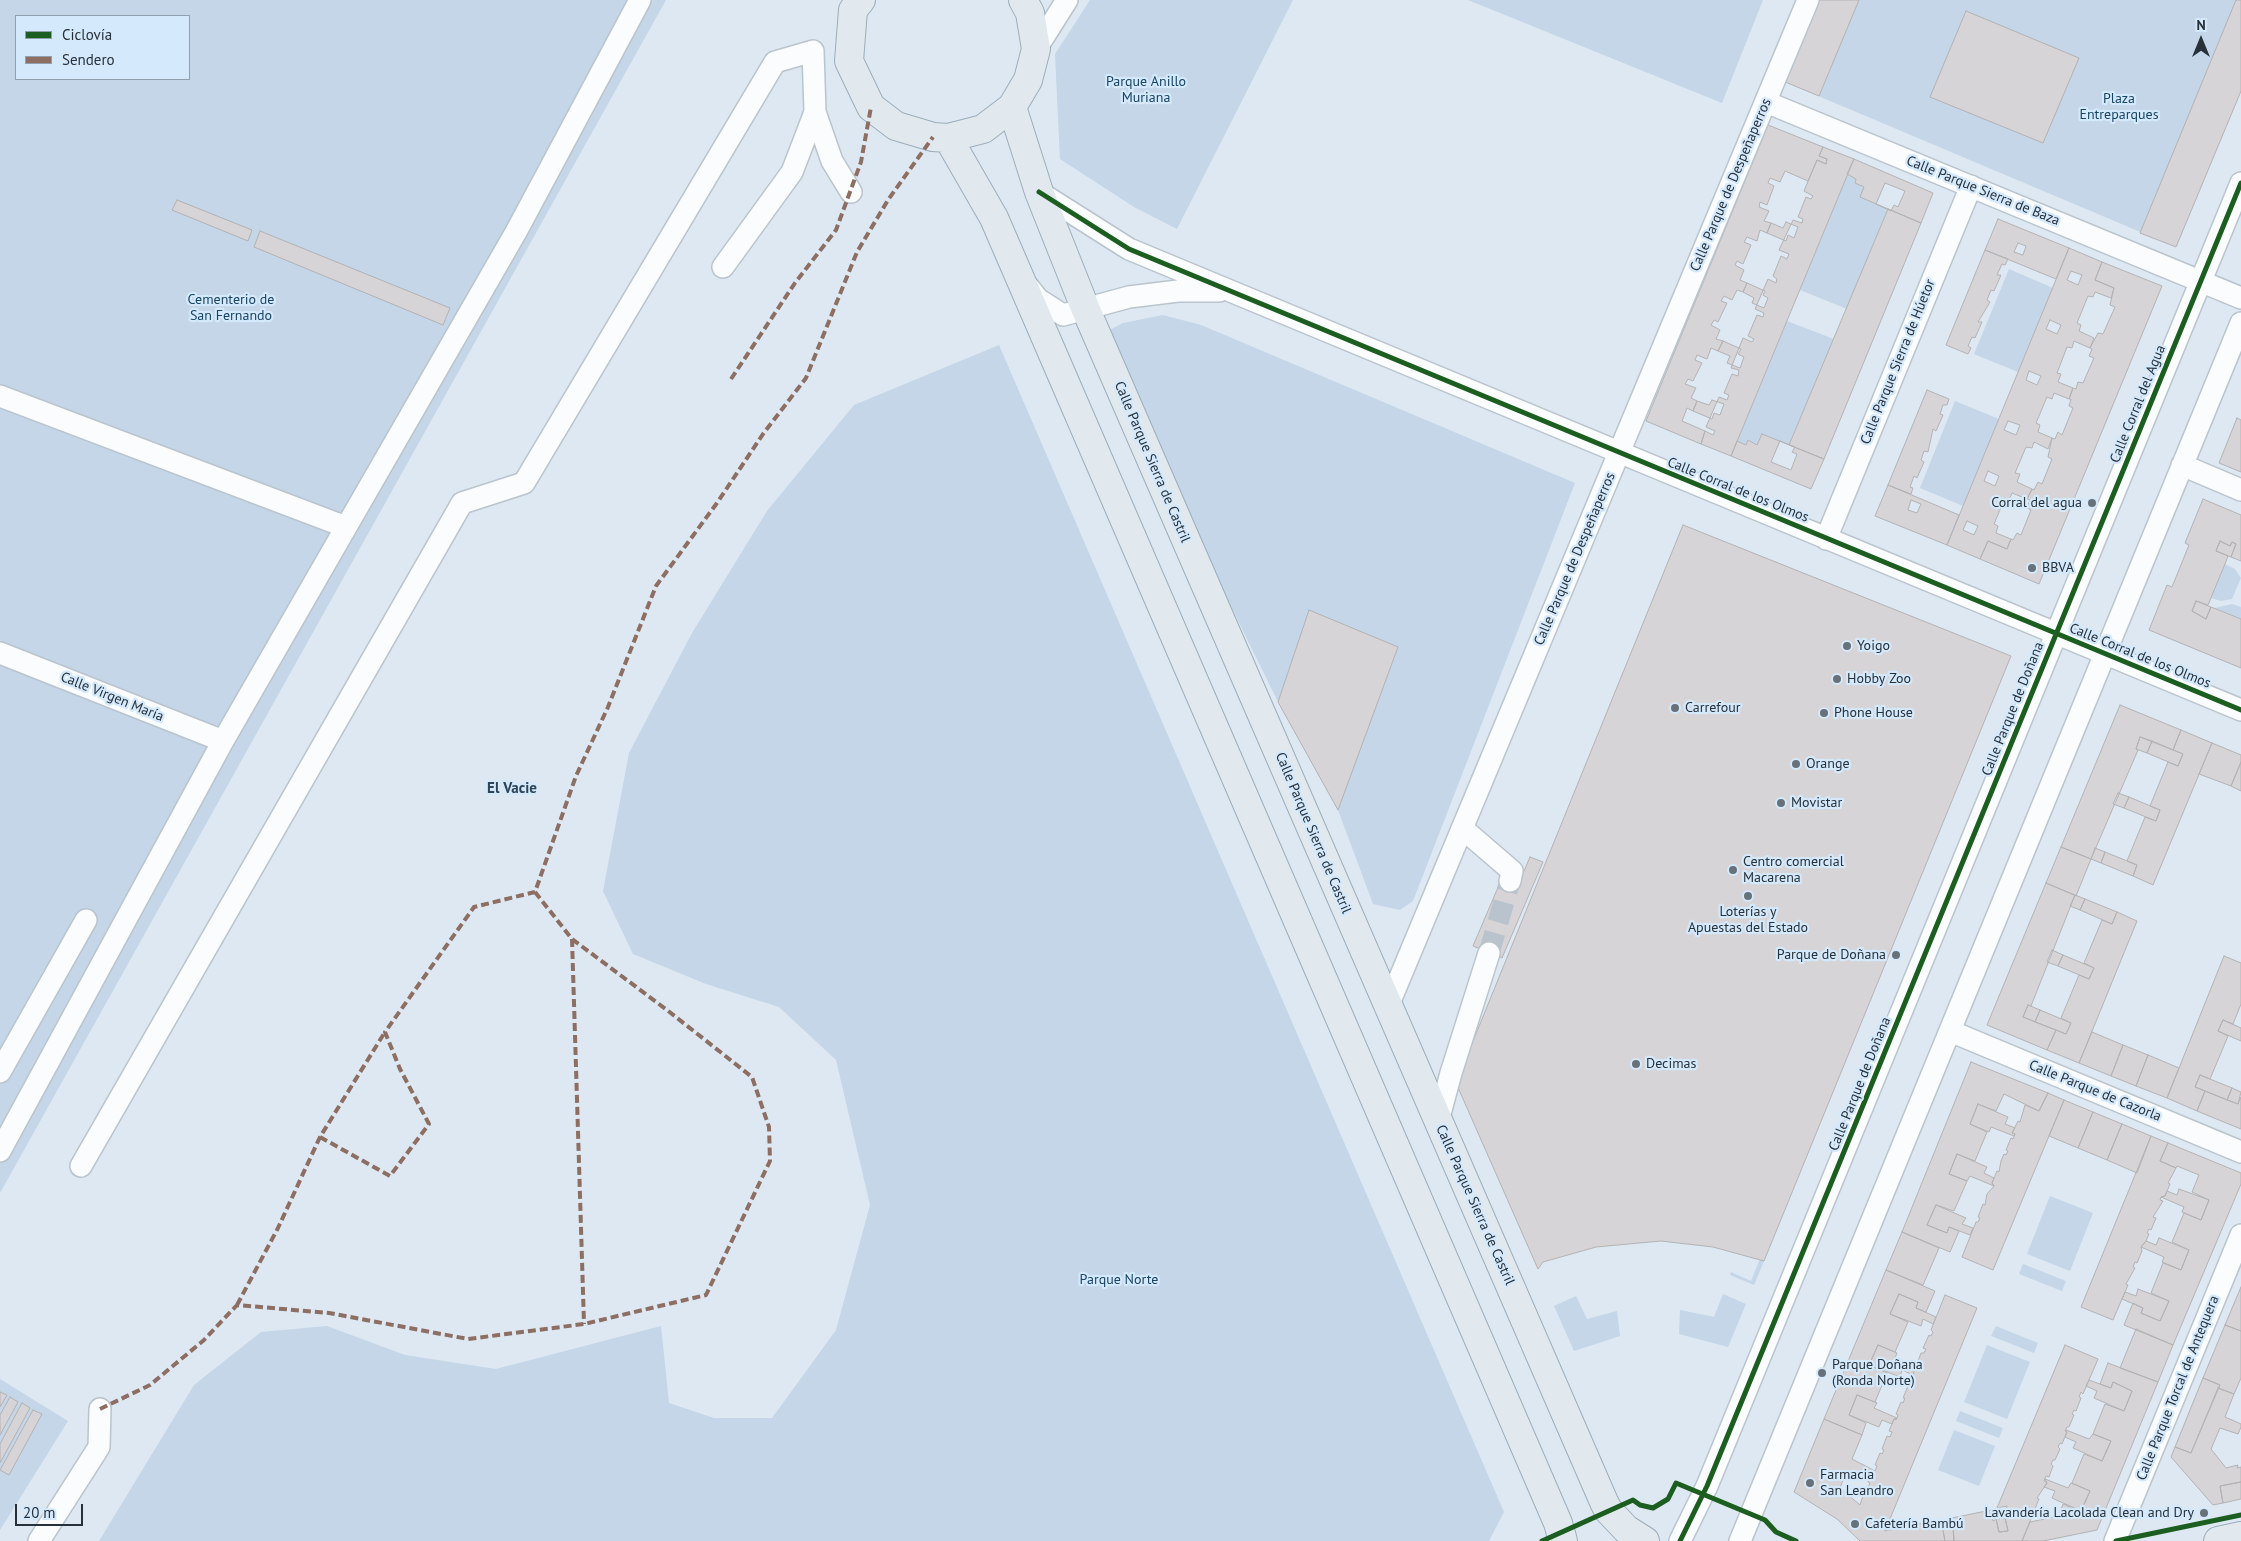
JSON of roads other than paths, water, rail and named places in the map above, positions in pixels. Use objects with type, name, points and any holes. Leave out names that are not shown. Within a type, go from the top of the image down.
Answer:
[{"type":"main road","points":[[861,0],[854,10],[849,61],[871,107],[896,126],[933,137],[948,138],[983,129],[1012,107],[1028,80],[1036,49],[1030,13],[1023,0]]},
{"type":"main road","name":"Calle Parque Sierra de Castril","points":[[1012,107],[1039,192],[1086,310],[1608,1510],[1626,1529],[1645,1541]]},
{"type":"main road","points":[[948,138],[994,218],[1558,1523],[1564,1541]]},
{"type":"main road","points":[[2218,1541],[2241,1536]]},
{"type":"street","points":[[0,1151],[223,741],[516,232],[640,0]]},
{"type":"street","points":[[1036,49],[1067,0]]},
{"type":"street","name":"Calle Parque de Despeñaperros","points":[[1388,1006],[1808,0]]},
{"type":"street","points":[[81,1166],[462,503],[524,482],[775,62],[813,51],[815,112],[832,161],[851,192]]},
{"type":"street","name":"Calle Parque Sierra de Baza","points":[[1766,102],[2241,298]]},
{"type":"street","points":[[722,267],[792,172],[815,112]]},
{"type":"street","name":"Calle Corral del Agua","points":[[2055,633],[2241,182]]},
{"type":"street","name":"Calle Parque Sierra de Húetor","points":[[1826,539],[1971,186]]},
{"type":"street","name":"Calle Corral de los Olmos","points":[[1039,192],[1129,249],[1226,291],[2241,710]]},
{"type":"street","points":[[1018,275],[1038,299],[1063,315],[1129,297],[1178,291],[1226,291]]},
{"type":"street","points":[[1740,1541],[2241,322]]},
{"type":"street","points":[[0,396],[346,527]]},
{"type":"street","points":[[2182,465],[2241,490]]},
{"type":"street","name":"Calle Parque de Doñana","points":[[1680,1541],[1707,1486],[2055,633]]},
{"type":"street","name":"Calle Virgen María","points":[[0,653],[223,741]]},
{"type":"street","points":[[1462,828],[1512,871],[1510,881]]},
{"type":"street","points":[[0,1072],[86,920]]},
{"type":"street","points":[[1438,1121],[1451,1073],[1489,953]]},
{"type":"street","name":"Calle Parque de Cazorla","points":[[1950,1031],[2241,1152]]},
{"type":"street","name":"Calle Parque Torcal de Antequera","points":[[2115,1541],[2241,1234]]},
{"type":"street","points":[[39,1541],[99,1447],[100,1409]]},
{"type":"tunnel","points":[[1489,953],[1510,881]]},
{"type":"place","name":"Corral del agua","points":[[2092,503]]},
{"type":"place","name":"BBVA","points":[[2032,568]]},
{"type":"place","name":"Yoigo","points":[[1847,646]]},
{"type":"place","name":"Hobby Zoo","points":[[1837,679]]},
{"type":"place","name":"Carrefour","points":[[1675,708]]},
{"type":"place","name":"Phone House","points":[[1824,713]]},
{"type":"place","name":"Orange","points":[[1796,764]]},
{"type":"place","name":"Movistar","points":[[1781,803]]},
{"type":"place","name":"Centro comercial Macarena","points":[[1733,870]]},
{"type":"place","name":"Loterías y Apuestas del Estado","points":[[1748,896]]},
{"type":"place","name":"Parque de Doñana","points":[[1896,955]]},
{"type":"place","name":"Decimas","points":[[1636,1064]]},
{"type":"place","name":"Parque Doñana (Ronda Norte)","points":[[1822,1373]]},
{"type":"place","name":"Farmacia San Leandro","points":[[1810,1483]]},
{"type":"place","name":"Lavandería Lacolada Clean and Dry","points":[[2204,1513]]},
{"type":"place","name":"Cafetería Bambú","points":[[1855,1524]]},
{"type":"district","name":"El Vacie","points":[[512,789]]},
{"type":"park label","name":"Parque Anillo Muriana","points":[[1146,90]]},
{"type":"park label","name":"Plaza Entreparques","points":[[2119,108]]},
{"type":"park label","name":"Cementerio de San Fernando","points":[[231,308]]},
{"type":"park label","name":"Parque Norte","points":[[1119,1280]]}]
